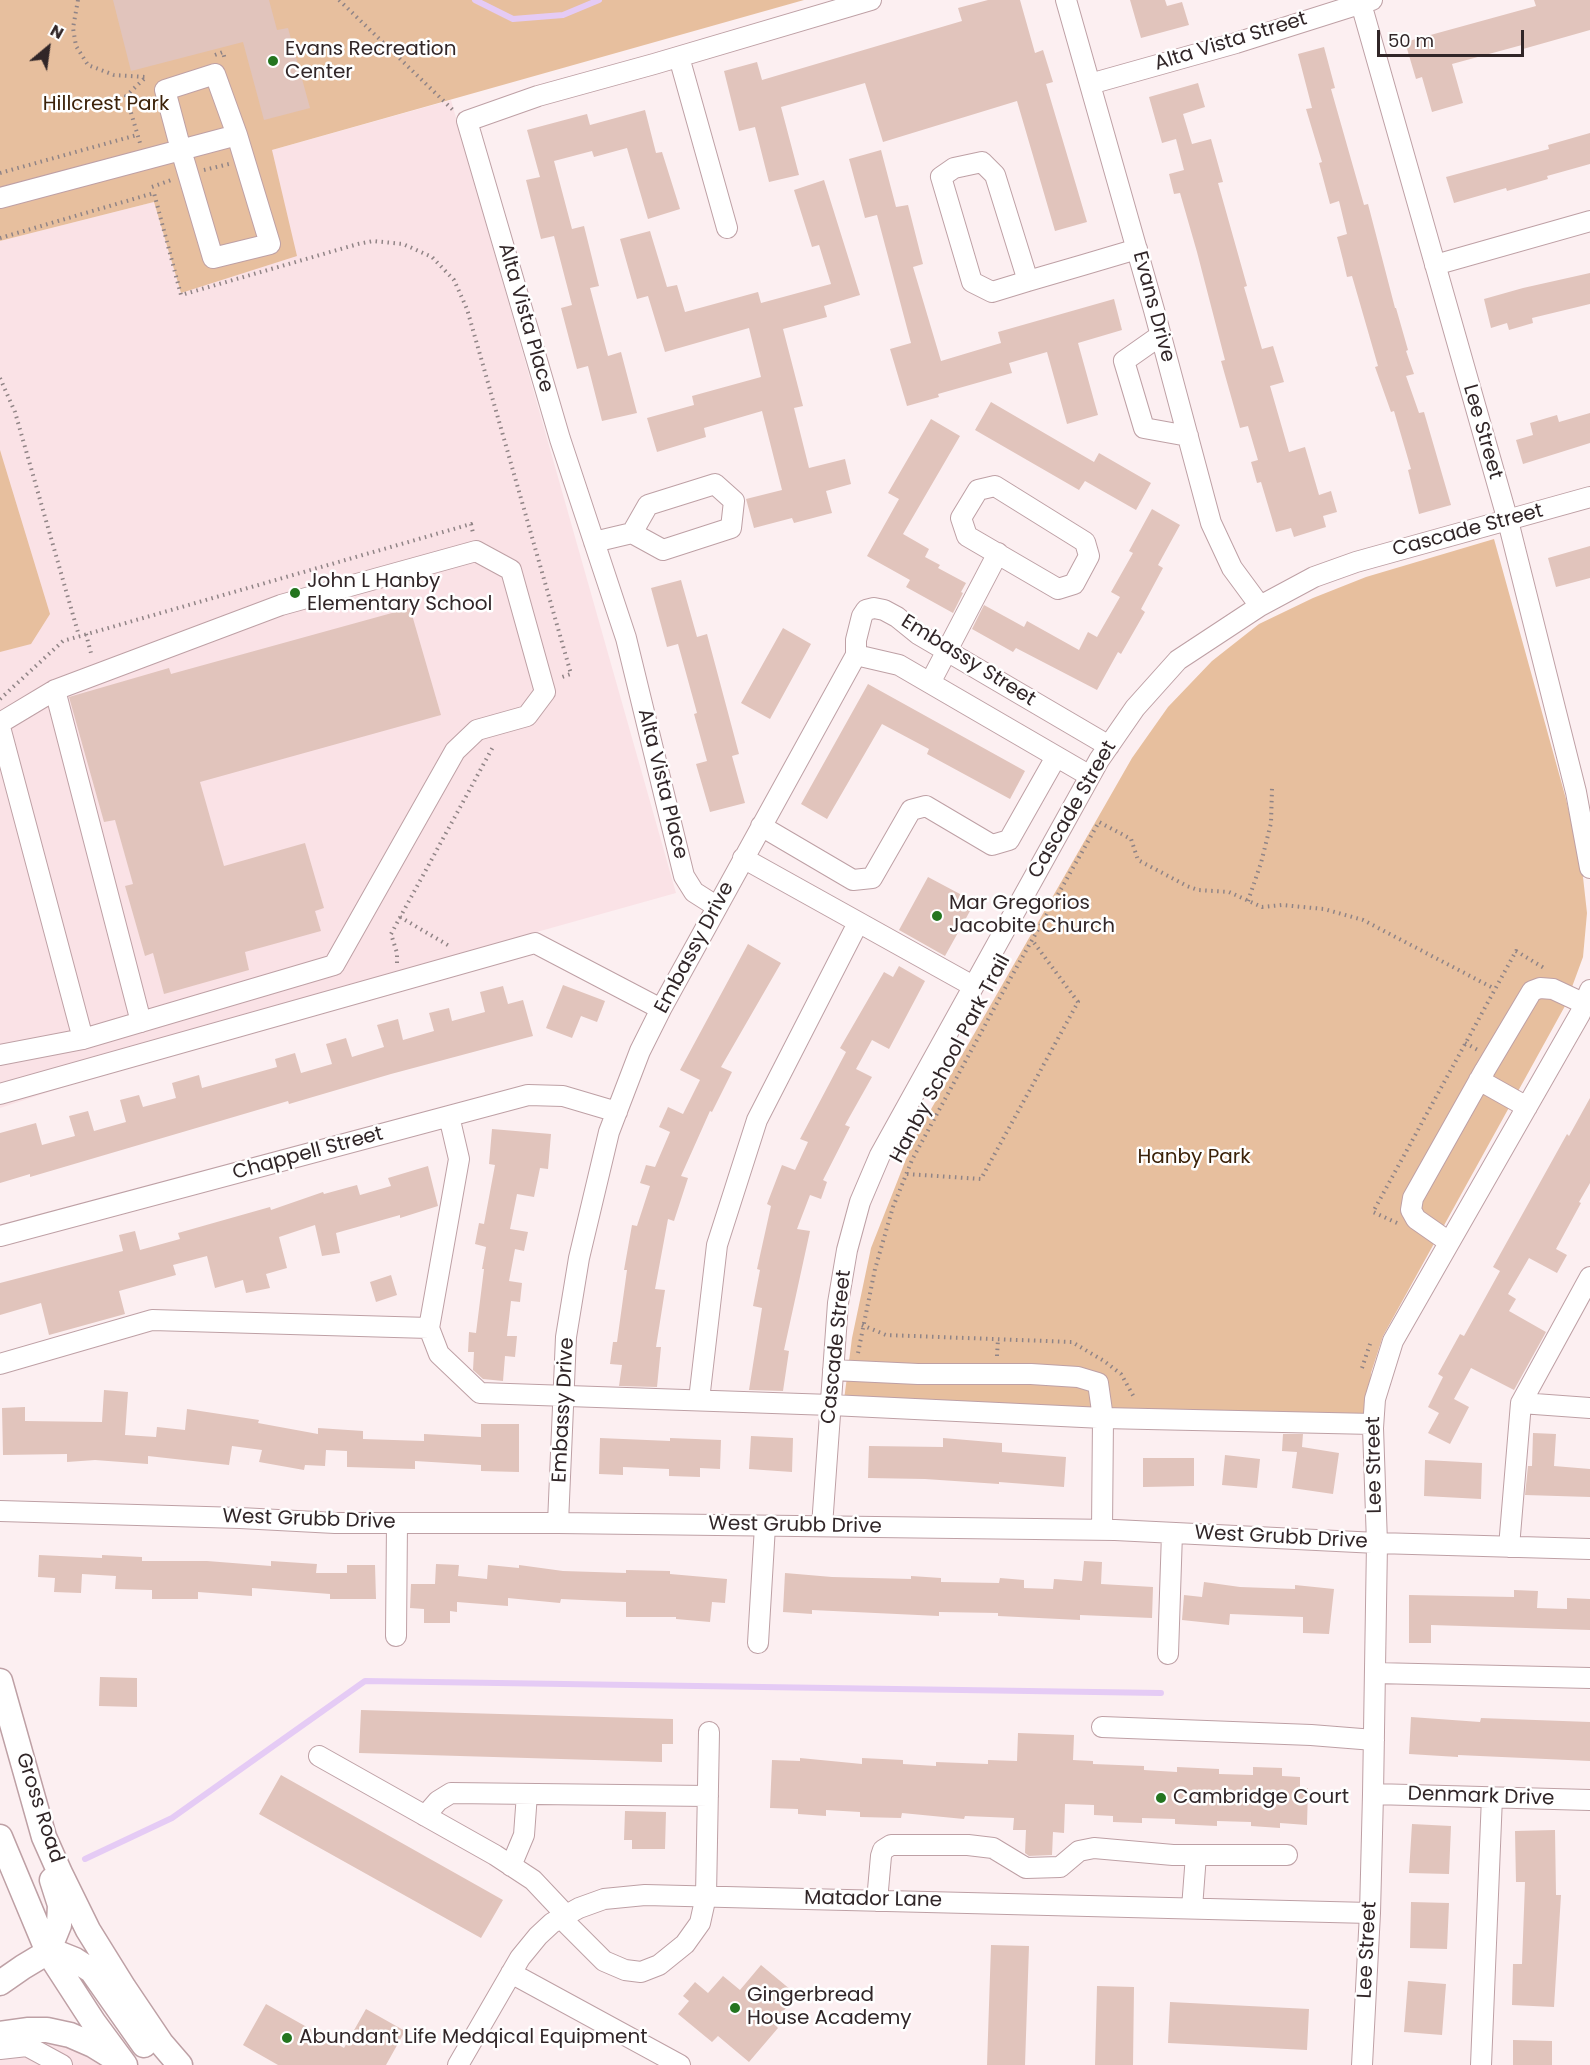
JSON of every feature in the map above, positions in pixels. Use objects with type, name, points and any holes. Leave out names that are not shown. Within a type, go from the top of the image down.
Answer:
[{"type":"main road","name":"Gross Road","points":[[0,1681],[44,1837],[60,1873],[88,1930],[130,1998],[161,2043],[180,2065]]},
{"type":"main road","points":[[0,1983],[48,1952],[59,1925],[60,1905],[35,1836],[30,1785]]},
{"type":"main road","points":[[0,1837],[48,1952],[94,2023],[125,2065]]},
{"type":"main road","points":[[48,1952],[75,1960],[93,1971],[123,2017],[160,2065]]},
{"type":"main road","points":[[0,2034],[47,2030],[70,2035],[93,2045],[125,2065]]},
{"type":"street","points":[[467,121],[538,96],[870,0]]},
{"type":"street","name":"Evans Drive","points":[[1066,0],[1161,335],[1211,523],[1232,568],[1260,606]]},
{"type":"street","name":"Alta Vista Street","points":[[1090,84],[1236,43],[1364,1]]},
{"type":"street","name":"Lee Street","points":[[1364,1],[1435,265],[1583,790],[1590,868]]},
{"type":"street","points":[[679,57],[726,228]]},
{"type":"street","points":[[215,74],[237,135],[270,244],[213,258],[181,150],[165,90],[215,74]]},
{"type":"street","name":"Alta Vista Place","points":[[467,121],[560,439],[626,638],[684,876],[694,892],[716,906]]},
{"type":"street","points":[[0,198],[237,135]]},
{"type":"street","points":[[1028,281],[995,175],[982,162],[954,168],[941,177],[972,282],[992,292],[1137,249]]},
{"type":"street","points":[[1435,265],[1590,221]]},
{"type":"street","points":[[1161,335],[1124,361],[1144,428],[1188,436]]},
{"type":"street","points":[[594,542],[632,533],[663,550],[730,528],[734,501],[715,484],[648,505],[632,533]]},
{"type":"street","points":[[995,486],[1085,542],[1089,556],[1074,584],[1058,588],[998,554],[967,536],[961,518],[978,490],[995,486]]},
{"type":"street","name":"Cascade Street","points":[[822,1526],[838,1303],[847,1250],[860,1202],[880,1155],[973,986],[1090,776],[1135,708],[1178,660],[1260,606],[1314,577],[1356,562],[1590,497]]},
{"type":"street","points":[[0,1055],[83,1039],[334,965],[455,751],[477,730],[527,716],[545,692],[511,570],[476,551],[281,605],[54,690],[0,725],[83,1039]]},
{"type":"street","points":[[930,683],[998,554]]},
{"type":"street","name":"Embassy Street","points":[[855,655],[862,616],[866,610],[874,608],[884,610],[918,634],[1109,746]]},
{"type":"street","points":[[855,655],[899,665],[1090,776]]},
{"type":"street","name":"Embassy Drive","points":[[558,1523],[566,1337],[579,1258],[609,1132],[640,1051],[716,906],[855,655]]},
{"type":"street","points":[[54,690],[141,1022]]},
{"type":"street","points":[[761,826],[853,880],[873,878],[911,810],[926,806],[992,845],[1009,840],[1056,757]]},
{"type":"street","points":[[743,858],[973,986]]},
{"type":"street","points":[[699,1400],[717,1245],[757,1119],[858,922]]},
{"type":"street","points":[[0,1094],[536,943],[662,1009]]},
{"type":"street","points":[[1449,1242],[1416,1218],[1411,1210],[1413,1198],[1479,1080],[1532,991],[1540,988],[1553,989],[1587,997]]},
{"type":"street","name":"Lee Street","points":[[1362,2065],[1370,1913],[1373,1794],[1377,1543],[1373,1424],[1375,1399],[1393,1341],[1587,997]]},
{"type":"street","points":[[1479,1080],[1527,1107]]},
{"type":"street","name":"Chappell Street","points":[[0,1236],[528,1095],[563,1096],[617,1112]]},
{"type":"street","points":[[449,1116],[459,1159],[429,1328],[439,1354],[480,1393],[831,1405],[1103,1418],[1373,1424]]},
{"type":"street","points":[[1509,1547],[1521,1403],[1590,1277]]},
{"type":"street","points":[[0,1364],[152,1320],[429,1328]]},
{"type":"street","points":[[833,1370],[918,1374],[1031,1374],[1078,1377],[1098,1383],[1103,1418],[1102,1530]]},
{"type":"street","points":[[1521,1403],[1590,1408]]},
{"type":"street","name":"West Grubb Drive","points":[[0,1511],[335,1523],[558,1523],[1102,1530],[1377,1543],[1590,1549]]},
{"type":"street","points":[[396,1636],[397,1523]]},
{"type":"street","points":[[758,1643],[765,1526]]},
{"type":"street","points":[[1168,1654],[1172,1533]]},
{"type":"street","points":[[1375,1673],[1590,1678]]},
{"type":"street","points":[[1102,1727],[1374,1740]]},
{"type":"street","points":[[319,1756],[532,1880],[604,1961],[625,1970],[641,1972],[659,1965],[685,1944],[700,1923],[706,1896],[709,1732]]},
{"type":"street","points":[[425,1816],[438,1801],[451,1793],[708,1796]]},
{"type":"street","points":[[511,1866],[524,1835],[527,1794]]},
{"type":"street","name":"Denmark Drive","points":[[1373,1794],[1590,1800]]},
{"type":"street","points":[[1481,2065],[1491,1797]]},
{"type":"street","points":[[877,1900],[881,1856],[891,1845],[968,1845],[993,1848],[1026,1868],[1060,1867],[1079,1851],[1094,1848],[1173,1855],[1287,1855]]},
{"type":"street","points":[[1192,1908],[1196,1855]]},
{"type":"street","name":"Matador Lane","points":[[458,2065],[520,1958],[538,1936],[552,1923],[604,1899],[645,1895],[706,1896],[1370,1913]]},
{"type":"street","points":[[511,1973],[680,2065]]},
{"type":"street","points":[[0,2049],[27,2046],[62,2065]]},
{"type":"path","points":[[78,0],[73,27],[76,46],[88,65],[114,75],[146,77],[126,96],[154,193]]},
{"type":"path","points":[[339,0],[467,121]]},
{"type":"path","points":[[0,174],[137,135]]},
{"type":"path","points":[[0,378],[15,412],[79,636]]},
{"type":"path","points":[[1248,901],[1271,823],[1272,788]]},
{"type":"path","name":"Hanby School Park Trail","points":[[855,1371],[861,1330],[875,1269],[893,1208],[907,1174],[934,1119],[1099,822],[1131,839],[1138,860],[1187,886],[1198,890],[1229,892],[1262,907],[1282,905],[1324,909],[1363,920],[1495,989]]},
{"type":"path","points":[[907,1174],[981,1179],[1078,1002],[1032,940]]},
{"type":"shaded area","name":"John L Hanby Elementary School","points":[[451,100],[676,893],[519,937],[0,1108],[0,241],[154,202],[181,293],[272,150]]},
{"type":"shaded area","points":[[38,2037],[80,2047],[115,2065],[0,2065],[0,2053]]},
{"type":"green space","name":"Hillcrest Park","points":[[0,0],[804,0],[272,150],[297,256],[181,293],[154,202],[0,241]]},
{"type":"green space","points":[[0,450],[50,614],[31,644],[0,652]]},
{"type":"green space","name":"Hanby Park","points":[[1494,539],[1566,799],[1582,868],[1587,913],[1583,957],[1565,1006],[1383,1336],[1371,1373],[1368,1418],[844,1400],[852,1338],[871,1248],[914,1139],[1132,758],[1168,707],[1212,661],[1259,624],[1313,598],[1366,577]]},
{"type":"building","name":"Evans Recreation Center","points":[[113,0],[269,0],[277,30],[288,28],[310,108],[264,120],[243,42],[131,71]]},
{"type":"building","points":[[988,0],[1020,0],[1035,53],[1043,50],[1053,82],[1046,84],[1087,222],[1055,231],[1017,101],[883,142],[865,83],[781,107],[799,175],[769,182],[755,127],[739,131],[724,71],[757,62],[762,80],[962,21],[958,8]]},
{"type":"building","points":[[1130,0],[1165,0],[1167,6],[1182,2],[1189,25],[1141,38]]},
{"type":"building","points":[[1534,0],[1590,0],[1590,30],[1523,49],[1522,45],[1452,64],[1463,103],[1432,112],[1422,77],[1416,79],[1405,42],[1536,6]]},
{"type":"building","points":[[1324,47],[1335,88],[1331,89],[1364,205],[1368,204],[1414,374],[1406,376],[1419,413],[1424,412],[1451,505],[1419,514],[1408,470],[1411,469],[1394,411],[1391,412],[1375,367],[1378,366],[1352,276],[1347,277],[1337,237],[1347,234],[1339,201],[1330,204],[1319,163],[1322,162],[1306,109],[1312,108],[1298,54]]},
{"type":"building","points":[[1198,83],[1205,107],[1183,114],[1192,144],[1211,139],[1223,182],[1218,183],[1262,349],[1273,346],[1284,382],[1270,386],[1289,452],[1305,447],[1319,495],[1331,491],[1337,512],[1323,516],[1326,527],[1294,537],[1291,528],[1276,532],[1261,482],[1257,483],[1251,462],[1258,460],[1248,426],[1240,428],[1221,361],[1225,360],[1197,252],[1180,193],[1174,194],[1169,174],[1184,170],[1176,139],[1162,143],[1149,97]]},
{"type":"building","points":[[645,110],[656,153],[662,152],[680,209],[648,219],[627,148],[594,157],[592,151],[554,161],[572,229],[584,226],[599,286],[590,288],[608,356],[621,352],[637,413],[602,421],[588,366],[577,369],[561,308],[572,305],[554,236],[541,239],[526,180],[540,177],[527,130],[587,114],[590,125]]},
{"type":"building","points":[[1590,133],[1590,164],[1547,176],[1548,179],[1507,191],[1506,188],[1454,203],[1446,177],[1549,149],[1548,145]]},
{"type":"building","points":[[881,150],[896,207],[908,205],[923,264],[913,267],[941,361],[1001,343],[998,332],[1114,299],[1122,330],[1078,343],[1098,415],[1067,424],[1047,352],[1009,363],[1012,373],[938,394],[939,397],[907,406],[890,349],[911,343],[877,215],[865,218],[849,159]]},
{"type":"building","points":[[824,180],[860,295],[824,306],[827,317],[783,329],[803,406],[794,408],[809,468],[845,459],[851,484],[826,491],[832,513],[794,523],[792,518],[754,528],[746,499],[782,490],[762,411],[704,428],[706,437],[657,452],[647,418],[694,405],[692,396],[761,377],[749,328],[665,352],[648,296],[637,299],[620,239],[650,231],[667,287],[677,285],[685,312],[758,292],[761,303],[831,284],[819,245],[812,247],[794,190]]},
{"type":"building","points":[[1590,273],[1590,304],[1532,318],[1533,323],[1509,330],[1507,323],[1491,328],[1484,299]]},
{"type":"building","points":[[991,402],[1094,462],[1099,453],[1151,483],[1136,510],[1085,481],[1079,490],[975,430]]},
{"type":"building","points":[[1590,413],[1590,443],[1523,464],[1516,440],[1533,435],[1530,423],[1557,415],[1559,422]]},
{"type":"building","points":[[931,419],[960,436],[903,534],[929,549],[925,557],[940,565],[938,568],[966,583],[953,613],[906,587],[910,580],[867,556],[899,499],[888,493]]},
{"type":"building","points":[[1152,509],[1180,525],[1158,565],[1163,568],[1141,609],[1145,612],[1121,654],[1118,652],[1097,690],[1016,648],[1013,652],[972,629],[984,605],[1024,627],[1027,621],[1079,650],[1088,632],[1097,637],[1120,597],[1111,592],[1133,553],[1129,551]]},
{"type":"building","points":[[1590,546],[1590,578],[1556,587],[1548,558]]},
{"type":"building","points":[[681,580],[697,637],[707,634],[739,754],[732,756],[745,803],[710,812],[696,764],[707,761],[694,714],[697,713],[678,644],[667,647],[651,588]]},
{"type":"building","points":[[410,608],[441,715],[200,782],[224,866],[305,843],[324,908],[315,911],[321,931],[245,952],[249,970],[164,994],[153,953],[145,956],[125,886],[133,884],[115,820],[104,822],[69,697],[169,668],[171,674]]},
{"type":"building","points":[[783,628],[811,644],[770,719],[741,703]]},
{"type":"building","points":[[868,684],[1025,771],[1010,799],[927,754],[929,749],[882,724],[827,819],[801,804]]},
{"type":"building","name":"Mar Gregorios Jacobite Church","points":[[928,877],[975,902],[945,956],[899,930]]},
{"type":"building","points":[[748,944],[781,963],[721,1067],[732,1072],[712,1112],[710,1111],[681,1176],[688,1178],[674,1221],[668,1219],[655,1289],[665,1290],[656,1347],[661,1347],[657,1387],[619,1386],[622,1365],[610,1364],[613,1342],[617,1342],[627,1270],[624,1270],[632,1225],[637,1226],[650,1186],[640,1183],[646,1165],[655,1167],[670,1132],[659,1127],[668,1107],[683,1114],[700,1080],[680,1070]]},
{"type":"building","points":[[899,966],[925,981],[889,1049],[872,1040],[856,1069],[872,1077],[845,1125],[850,1127],[823,1180],[827,1182],[821,1199],[810,1195],[797,1229],[810,1231],[784,1350],[789,1351],[783,1391],[749,1390],[762,1308],[753,1306],[760,1270],[757,1269],[771,1206],[767,1204],[782,1165],[795,1170],[808,1142],[800,1139],[846,1052],[840,1048],[884,972],[893,977]]},
{"type":"building","points":[[563,985],[605,1001],[597,1022],[581,1016],[572,1038],[546,1028]]},
{"type":"building","points":[[503,986],[508,1004],[523,1000],[533,1036],[289,1104],[288,1101],[30,1177],[30,1174],[0,1183],[0,1133],[36,1123],[42,1145],[75,1136],[69,1116],[88,1111],[94,1131],[126,1122],[120,1100],[139,1095],[143,1107],[176,1098],[172,1083],[199,1075],[202,1088],[277,1067],[275,1059],[295,1053],[301,1073],[332,1064],[326,1044],[346,1038],[352,1057],[384,1047],[377,1025],[398,1019],[403,1040],[434,1031],[429,1013],[449,1008],[452,1021],[485,1012],[480,992]]},
{"type":"building","points":[[1590,1098],[1590,1183],[1556,1249],[1567,1255],[1557,1273],[1529,1258],[1508,1294],[1516,1299],[1509,1311],[1546,1332],[1514,1390],[1471,1368],[1454,1399],[1469,1407],[1450,1444],[1428,1433],[1439,1413],[1428,1407],[1443,1377],[1438,1374],[1460,1334],[1464,1336],[1500,1271],[1493,1267],[1567,1134],[1569,1136]]},
{"type":"building","points":[[492,1129],[551,1134],[548,1169],[540,1168],[534,1197],[517,1194],[510,1229],[528,1232],[524,1251],[515,1249],[509,1281],[522,1283],[520,1302],[511,1301],[507,1336],[517,1336],[515,1357],[505,1356],[503,1381],[483,1379],[473,1370],[474,1352],[468,1352],[469,1332],[476,1333],[484,1269],[482,1269],[486,1247],[475,1244],[479,1223],[484,1224],[495,1165],[489,1164]]},
{"type":"building","points":[[428,1166],[438,1206],[400,1218],[400,1215],[336,1233],[340,1253],[322,1256],[315,1225],[279,1237],[287,1268],[266,1274],[270,1288],[246,1293],[243,1280],[215,1288],[207,1256],[173,1265],[176,1275],[119,1291],[125,1314],[49,1335],[41,1303],[0,1315],[0,1283],[123,1251],[119,1235],[135,1231],[140,1250],[180,1239],[178,1233],[270,1207],[271,1210],[323,1192],[324,1194],[357,1185],[360,1195],[391,1186],[388,1178]]},
{"type":"building","points":[[391,1275],[397,1295],[376,1302],[370,1282]]},
{"type":"building","points":[[104,1390],[128,1392],[125,1435],[156,1437],[157,1427],[185,1430],[187,1409],[259,1420],[258,1423],[318,1434],[318,1428],[363,1431],[363,1439],[424,1441],[424,1434],[481,1437],[481,1424],[519,1424],[519,1472],[481,1471],[481,1465],[415,1461],[415,1469],[347,1467],[347,1451],[326,1450],[325,1466],[305,1465],[304,1470],[259,1462],[262,1450],[232,1446],[229,1465],[148,1456],[148,1464],[95,1460],[67,1462],[67,1454],[3,1455],[2,1408],[25,1407],[25,1421],[102,1422]]},
{"type":"building","points":[[1533,1433],[1556,1434],[1554,1466],[1590,1469],[1590,1497],[1525,1495],[1528,1466],[1532,1466]]},
{"type":"building","points":[[1283,1434],[1303,1434],[1302,1447],[1339,1453],[1333,1494],[1292,1488],[1297,1452],[1282,1451]]},
{"type":"building","points":[[751,1436],[793,1438],[792,1472],[749,1469]]},
{"type":"building","points":[[600,1438],[670,1441],[670,1438],[721,1440],[720,1469],[700,1468],[700,1477],[669,1476],[669,1469],[623,1467],[623,1475],[599,1474]]},
{"type":"building","points":[[943,1438],[1002,1443],[1002,1452],[1066,1457],[1064,1487],[999,1482],[999,1484],[868,1478],[869,1446],[943,1447]]},
{"type":"building","points":[[1225,1455],[1260,1459],[1257,1488],[1222,1485]]},
{"type":"building","points":[[1143,1458],[1194,1458],[1194,1486],[1143,1487]]},
{"type":"building","points":[[1425,1460],[1482,1463],[1481,1499],[1424,1496]]},
{"type":"building","points":[[39,1555],[102,1558],[102,1555],[142,1557],[142,1561],[207,1561],[271,1566],[271,1561],[317,1564],[316,1573],[347,1573],[347,1565],[375,1565],[376,1599],[330,1599],[330,1594],[252,1588],[252,1596],[198,1592],[198,1599],[152,1599],[152,1590],[115,1589],[116,1576],[82,1574],[81,1593],[54,1592],[55,1578],[38,1577]]},
{"type":"building","points":[[1084,1561],[1102,1562],[1101,1584],[1153,1587],[1152,1618],[1080,1615],[1080,1620],[998,1616],[998,1613],[939,1612],[939,1616],[812,1610],[812,1614],[783,1612],[785,1573],[911,1579],[911,1576],[941,1578],[941,1582],[999,1583],[1000,1578],[1024,1580],[1024,1588],[1053,1589],[1054,1579],[1082,1581]]},
{"type":"building","points":[[436,1564],[459,1565],[458,1576],[487,1579],[488,1565],[519,1568],[519,1565],[563,1571],[626,1573],[626,1570],[670,1571],[670,1574],[727,1579],[725,1603],[712,1602],[710,1622],[676,1619],[676,1617],[626,1617],[626,1602],[561,1599],[560,1603],[508,1598],[508,1606],[457,1602],[457,1612],[450,1611],[450,1623],[424,1623],[424,1609],[410,1608],[411,1584],[435,1584]]},
{"type":"building","points":[[1204,1582],[1240,1587],[1295,1589],[1295,1585],[1334,1589],[1329,1634],[1303,1633],[1303,1617],[1230,1614],[1229,1625],[1182,1620],[1184,1595],[1202,1597]]},
{"type":"building","points":[[1514,1590],[1538,1591],[1537,1608],[1567,1609],[1567,1598],[1590,1599],[1590,1630],[1431,1625],[1431,1643],[1409,1643],[1409,1595],[1514,1597]]},
{"type":"building","points":[[100,1677],[137,1678],[137,1707],[99,1706]]},
{"type":"building","points":[[361,1710],[673,1719],[673,1744],[662,1744],[662,1762],[359,1753]]},
{"type":"building","points":[[1411,1717],[1480,1722],[1481,1718],[1590,1722],[1590,1761],[1409,1754]]},
{"type":"building","name":"Cambridge Court","points":[[1018,1733],[1074,1735],[1073,1760],[1093,1761],[1093,1764],[1144,1766],[1144,1770],[1177,1772],[1177,1767],[1219,1769],[1219,1774],[1253,1775],[1253,1767],[1282,1768],[1282,1776],[1300,1777],[1300,1788],[1308,1788],[1307,1825],[1280,1823],[1280,1828],[1251,1826],[1251,1822],[1217,1821],[1217,1826],[1175,1824],[1175,1819],[1142,1818],[1142,1823],[1113,1822],[1113,1816],[1094,1815],[1094,1805],[1065,1804],[1064,1833],[1053,1832],[1052,1855],[1029,1856],[1025,1853],[1026,1830],[1013,1830],[1014,1818],[965,1816],[964,1819],[902,1813],[901,1818],[860,1817],[860,1812],[826,1810],[826,1816],[798,1814],[798,1809],[770,1808],[772,1760],[800,1761],[800,1758],[862,1764],[862,1758],[903,1760],[903,1764],[936,1766],[936,1762],[988,1764],[988,1760],[1017,1761]]},
{"type":"building","points":[[281,1775],[503,1900],[481,1938],[259,1814]]},
{"type":"building","points":[[625,1811],[666,1812],[665,1849],[632,1849],[632,1840],[624,1840]]},
{"type":"building","points":[[1412,1824],[1451,1826],[1449,1874],[1409,1873]]},
{"type":"building","points":[[1555,1830],[1556,1895],[1561,1895],[1554,2007],[1512,2005],[1513,1964],[1522,1964],[1525,1882],[1516,1882],[1515,1831]]},
{"type":"building","points":[[1411,1902],[1449,1903],[1447,1949],[1410,1948]]},
{"type":"building","points":[[991,1945],[1029,1946],[1025,2065],[987,2065]]},
{"type":"building","name":"Gingerbread House Academy","points":[[761,1965],[797,1995],[773,2023],[778,2028],[749,2062],[718,2036],[712,2042],[678,2014],[689,2001],[683,1996],[695,1982],[708,1993],[723,1976],[740,1990]]},
{"type":"building","points":[[1408,1981],[1446,1984],[1442,2035],[1404,2032]]},
{"type":"building","points":[[1097,1986],[1134,1987],[1133,2065],[1095,2065]]},
{"type":"building","points":[[1170,2002],[1309,2009],[1307,2050],[1168,2043]]},
{"type":"building","name":"Abundant Life Medqical Equipment","points":[[266,2004],[344,2048],[366,2009],[405,2031],[386,2065],[278,2065],[243,2045]]},
{"type":"building","points":[[1513,2040],[1552,2041],[1552,2065],[1513,2065]]},
{"type":"waterway","points":[[475,0],[513,19],[563,15],[599,0]]},
{"type":"waterway","points":[[85,1859],[172,1818],[365,1681],[1161,1693]]},
{"type":"place","name":"Evans Recreation Center","points":[[273,61]]},
{"type":"place","name":"John L Hanby Elementary School","points":[[295,593]]},
{"type":"place","name":"Mar Gregorios Jacobite Church","points":[[937,916]]},
{"type":"place","name":"Cambridge Court","points":[[1161,1798]]},
{"type":"place","name":"Gingerbread House Academy","points":[[735,2008]]},
{"type":"place","name":"Abundant Life Medqical Equipment","points":[[287,2038]]}]
